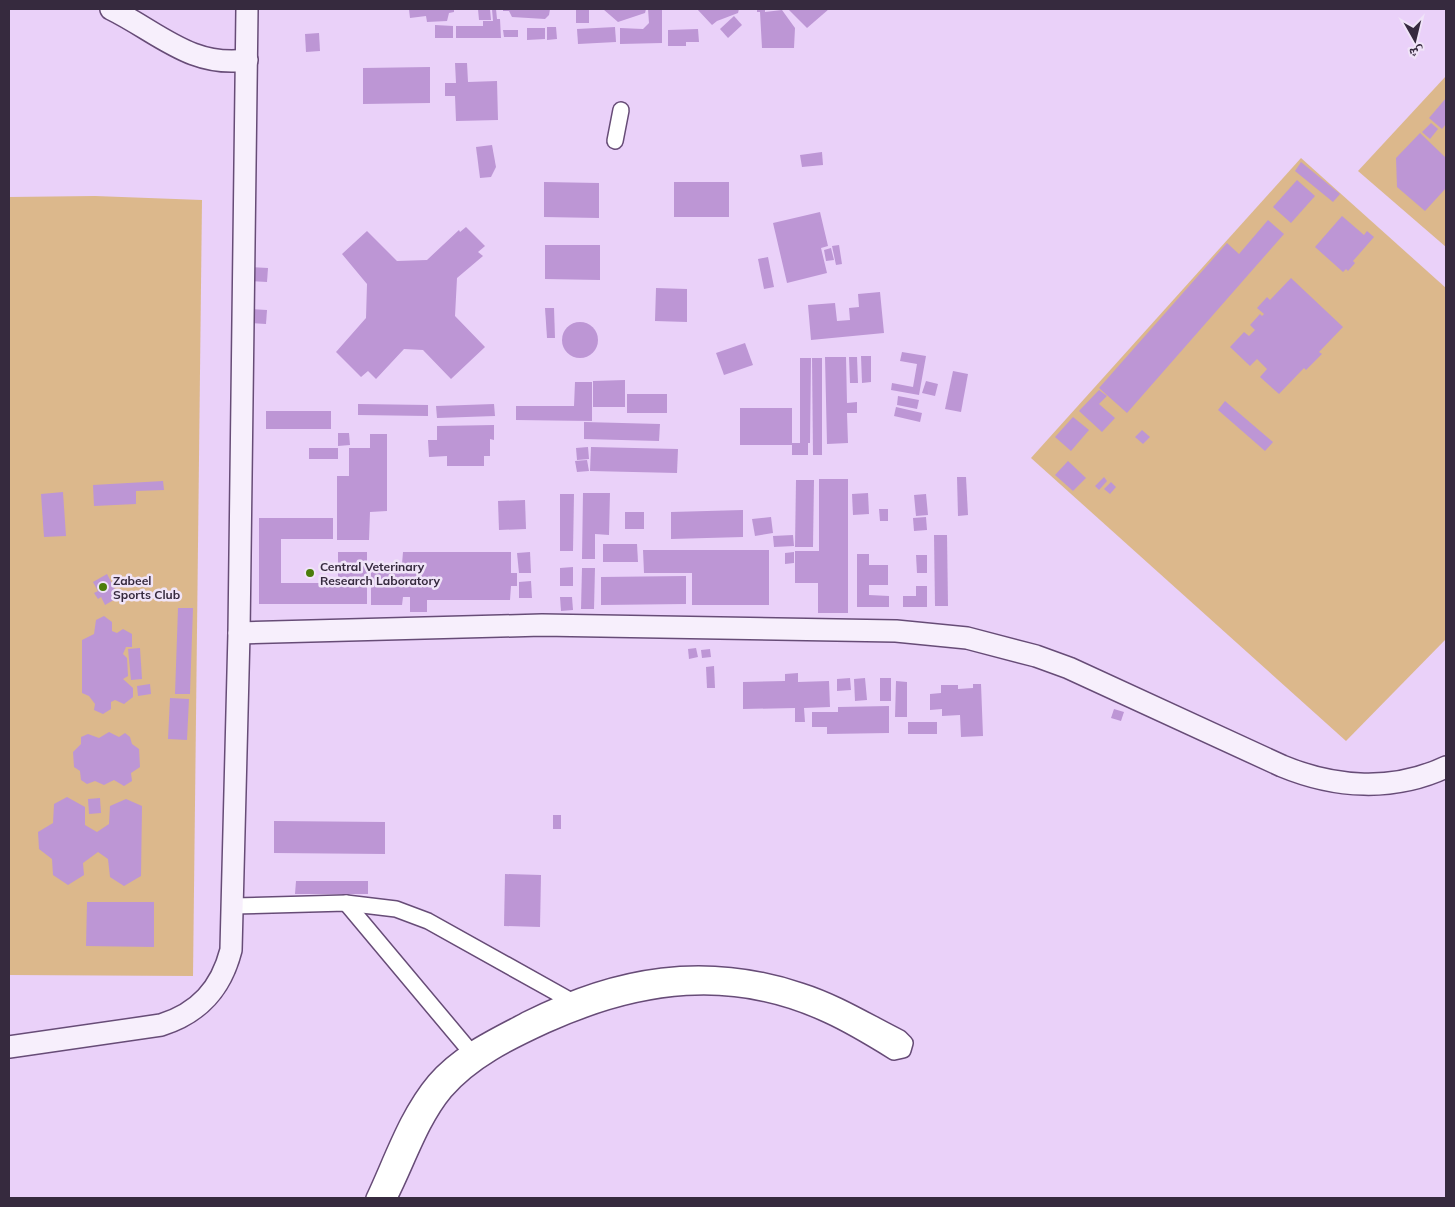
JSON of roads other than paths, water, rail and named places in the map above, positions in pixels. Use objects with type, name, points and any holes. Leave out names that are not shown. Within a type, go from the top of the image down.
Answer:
[{"type":"street","points":[[112,9],[197,57],[222,62],[246,60]]},
{"type":"street","points":[[9,1047],[161,1025],[190,1013],[213,992],[227,965],[231,950],[239,633],[247,9]]},
{"type":"street","points":[[615,140],[621,110]]},
{"type":"street","points":[[239,633],[542,625],[932,633],[1002,646],[1069,668],[1282,766],[1315,778],[1349,784],[1385,784],[1422,776],[1446,767]]},
{"type":"street","points":[[233,906],[346,903],[380,906],[420,918],[585,1009]]},
{"type":"street","points":[[346,903],[474,1056]]},
{"type":"street","points":[[374,1198],[416,1108],[474,1056],[569,999],[613,984],[650,977],[701,974],[752,979],[794,989],[826,1001],[900,1038],[905,1047],[900,1052],[894,1052],[808,1006],[741,989],[695,986],[656,989],[623,996],[585,1009],[474,1056]]},
{"type":"street","points":[[390,1198],[440,1087]]},
{"type":"place","name":"Central Veterinary Research Laboratory","points":[[310,573]]},
{"type":"place","name":"Zabeel Sports Club","points":[[103,587]]}]
